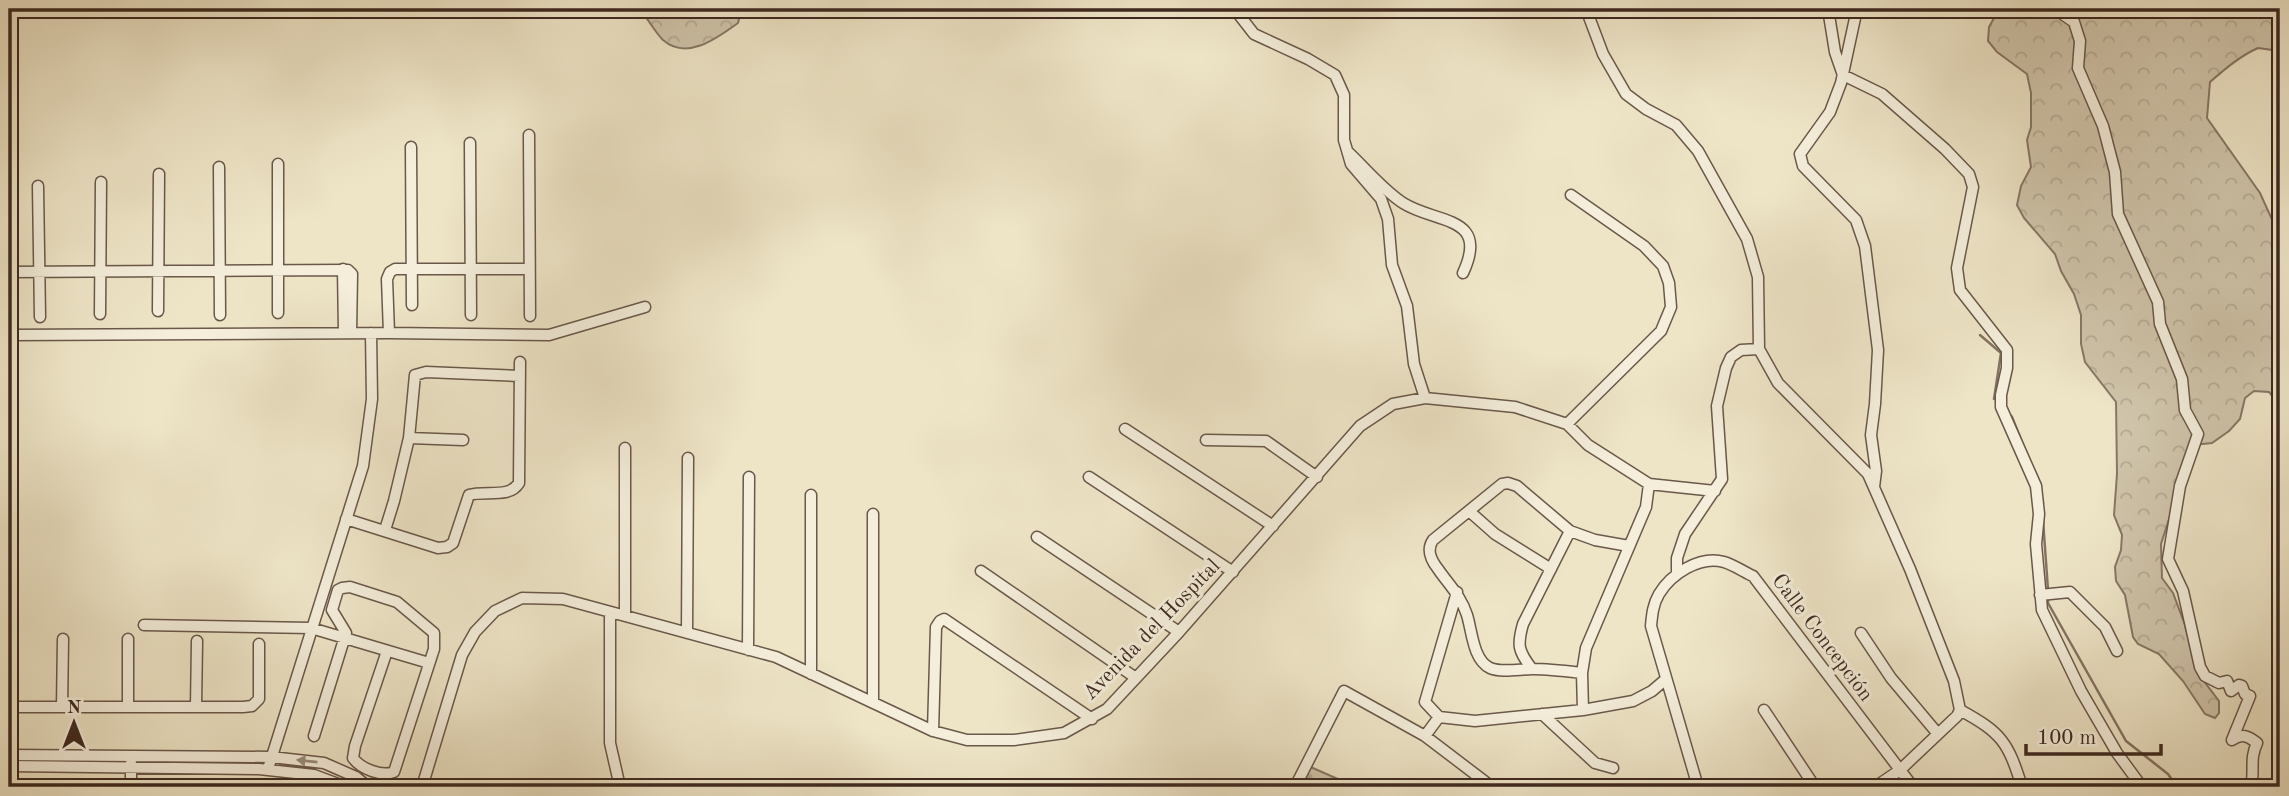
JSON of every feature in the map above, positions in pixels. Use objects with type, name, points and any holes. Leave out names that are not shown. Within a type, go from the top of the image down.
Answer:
[{"type":"street","points":[[1238,9],[1254,34],[1335,75],[1344,95],[1344,140],[1350,164],[1381,199],[1388,219],[1392,265],[1406,306],[1414,364],[1426,398]]},
{"type":"street","points":[[1586,9],[1603,54],[1626,94],[1646,109],[1676,125],[1698,151],[1747,239],[1758,277],[1759,349],[1778,383],[1868,474],[1915,581],[1954,681],[1961,710],[1988,725],[2003,741],[2022,787]]},
{"type":"street","points":[[1828,9],[1835,52],[1843,75],[1882,94],[1945,149],[1969,174],[1973,187],[1957,268],[1960,290],[2007,350],[2001,407],[2036,486],[2039,514],[2036,544],[2042,610],[2081,691],[2117,753],[2142,787]]},
{"type":"street","points":[[1857,9],[1843,75],[1830,112],[1800,154],[1803,166],[1856,220],[1865,246],[1878,350],[1871,435],[1876,471],[1874,488]]},
{"type":"street","points":[[2054,9],[2074,22],[2080,41],[2078,68],[2103,126],[2115,172],[2118,214],[2158,302],[2160,324],[2182,379],[2185,410],[2198,434],[2180,486],[2168,559],[2183,591],[2200,667],[2205,676],[2218,683],[2227,681],[2231,691],[2239,685],[2242,686],[2245,694],[2250,696],[2232,740],[2239,736],[2249,737],[2257,743],[2251,757],[2251,787]]},
{"type":"street","points":[[529,135],[530,316]]},
{"type":"street","points":[[470,143],[471,315]]},
{"type":"street","points":[[411,147],[412,305]]},
{"type":"street","points":[[1347,151],[1402,202],[1464,228],[1471,243],[1469,259],[1463,273]]},
{"type":"street","points":[[278,164],[278,313]]},
{"type":"street","points":[[219,167],[220,315]]},
{"type":"street","points":[[158,311],[159,174]]},
{"type":"street","points":[[100,314],[101,182]]},
{"type":"street","points":[[38,186],[40,317]]},
{"type":"street","points":[[1567,424],[1661,331],[1671,307],[1669,283],[1663,266],[1644,246],[1571,195]]},
{"type":"street","points":[[389,333],[387,279],[395,269],[529,269]]},
{"type":"street","points":[[9,272],[343,270],[348,333]]},
{"type":"street","points":[[9,335],[548,335],[645,307]]},
{"type":"street","points":[[268,769],[363,466],[370,427],[371,333]]},
{"type":"street","points":[[1698,787],[1651,626],[1653,608],[1659,593],[1677,574],[1677,558],[1685,534],[1722,479],[1717,405],[1726,368],[1731,357],[1741,350],[1759,349]]},
{"type":"street","points":[[346,519],[432,547],[447,547],[453,543],[469,495],[483,492],[506,493],[515,489],[519,483],[520,362]]},
{"type":"street","points":[[384,530],[409,438],[413,379],[419,373],[520,376]]},
{"type":"street","name":"Avenida del Hospital","points":[[422,787],[462,655],[475,632],[495,611],[522,598],[563,599],[776,657],[933,731],[967,740],[1014,740],[1064,733],[1107,709],[1180,632],[1360,426],[1393,404],[1426,398],[1515,407],[1567,424],[1588,445],[1649,484],[1715,491]]},
{"type":"street","points":[[1125,429],[1273,526]]},
{"type":"street","points":[[409,438],[463,440]]},
{"type":"street","points":[[1206,440],[1266,441],[1317,477]]},
{"type":"street","points":[[625,448],[625,616]]},
{"type":"street","points":[[687,633],[688,458]]},
{"type":"street","points":[[748,649],[749,477]]},
{"type":"street","points":[[1089,477],[1233,572]]},
{"type":"street","points":[[1581,673],[1532,669],[1492,670],[1483,663],[1475,649],[1466,612],[1457,592],[1437,568],[1429,552],[1429,545],[1502,484],[1513,484],[1570,531],[1595,540],[1629,546]]},
{"type":"street","points":[[1583,710],[1581,673],[1586,648],[1646,508],[1649,484]]},
{"type":"street","points":[[811,495],[811,674]]},
{"type":"street","points":[[1469,511],[1495,534],[1551,569]]},
{"type":"street","points":[[873,514],[873,702]]},
{"type":"street","points":[[1532,669],[1521,654],[1519,638],[1523,624],[1570,531]]},
{"type":"street","points":[[1037,537],[1180,632]]},
{"type":"street","name":"Calle Concepción","points":[[1677,574],[1700,562],[1722,562],[1753,576],[1913,787]]},
{"type":"street","points":[[981,571],[1136,678]]},
{"type":"street","points":[[314,736],[344,638],[345,629],[332,610],[338,590],[350,587],[397,602],[431,629],[435,638],[394,772],[385,775],[357,763],[353,752],[387,651]]},
{"type":"street","points":[[1457,592],[1426,702],[1439,717],[1475,721],[1583,710],[1633,701],[1652,691],[1666,679]]},
{"type":"street","points":[[2041,595],[2070,592],[2105,627],[2117,651]]},
{"type":"street","points":[[610,612],[610,743],[620,787]]},
{"type":"street","points":[[933,731],[936,627],[944,619],[1092,719]]},
{"type":"street","points":[[144,625],[312,628],[429,663]]},
{"type":"street","points":[[1861,633],[1892,678],[1938,734]]},
{"type":"street","points":[[62,707],[63,639]]},
{"type":"street","points":[[128,639],[128,707]]},
{"type":"street","points":[[196,708],[197,641]]},
{"type":"street","points":[[9,707],[252,706],[259,699],[259,643]]},
{"type":"street","points":[[1295,787],[1344,691],[1425,736],[1492,787]]},
{"type":"street","points":[[1764,710],[1815,787]]},
{"type":"street","points":[[1875,787],[1900,770],[1961,710]]},
{"type":"street","points":[[1542,714],[1595,764],[1613,768]]},
{"type":"street","points":[[1425,736],[1439,717]]},
{"type":"street","points":[[9,755],[268,769],[314,775],[345,787]]},
{"type":"street","points":[[9,766],[271,757],[324,763],[356,777],[368,787]]},
{"type":"street","points":[[131,761],[131,787]]},
{"type":"green space","points":[[639,9],[741,11],[738,23],[721,35],[702,45],[682,48],[663,40]]},
{"type":"green space","points":[[1999,9],[2280,9],[2280,51],[2258,48],[2210,82],[2207,118],[2260,193],[2280,237],[2280,406],[2269,392],[2254,391],[2245,398],[2240,419],[2229,431],[2212,443],[2193,445],[2161,544],[2162,578],[2173,593],[2185,625],[2197,672],[2219,701],[2219,713],[2215,718],[2205,714],[2183,681],[2159,654],[2138,644],[2133,637],[2125,595],[2116,581],[2115,567],[2121,550],[2122,535],[2114,515],[2117,474],[2116,402],[2085,362],[2081,344],[2081,315],[2055,254],[2024,218],[2017,205],[2021,186],[2031,167],[2027,140],[2031,127],[2031,93],[2027,74],[1997,52],[1988,41],[1989,27]]},
{"type":"green space","points":[[1306,765],[1356,787],[1297,787]]},
{"type":"waterway","points":[[1980,335],[2001,353],[1994,399]]},
{"type":"waterway","points":[[2008,413],[2024,447]]},
{"type":"waterway","points":[[2040,489],[2043,503]]},
{"type":"waterway","points":[[2043,520],[2048,590]]},
{"type":"waterway","points":[[2048,597],[2048,603],[2126,741],[2168,774],[2177,787]]}]
